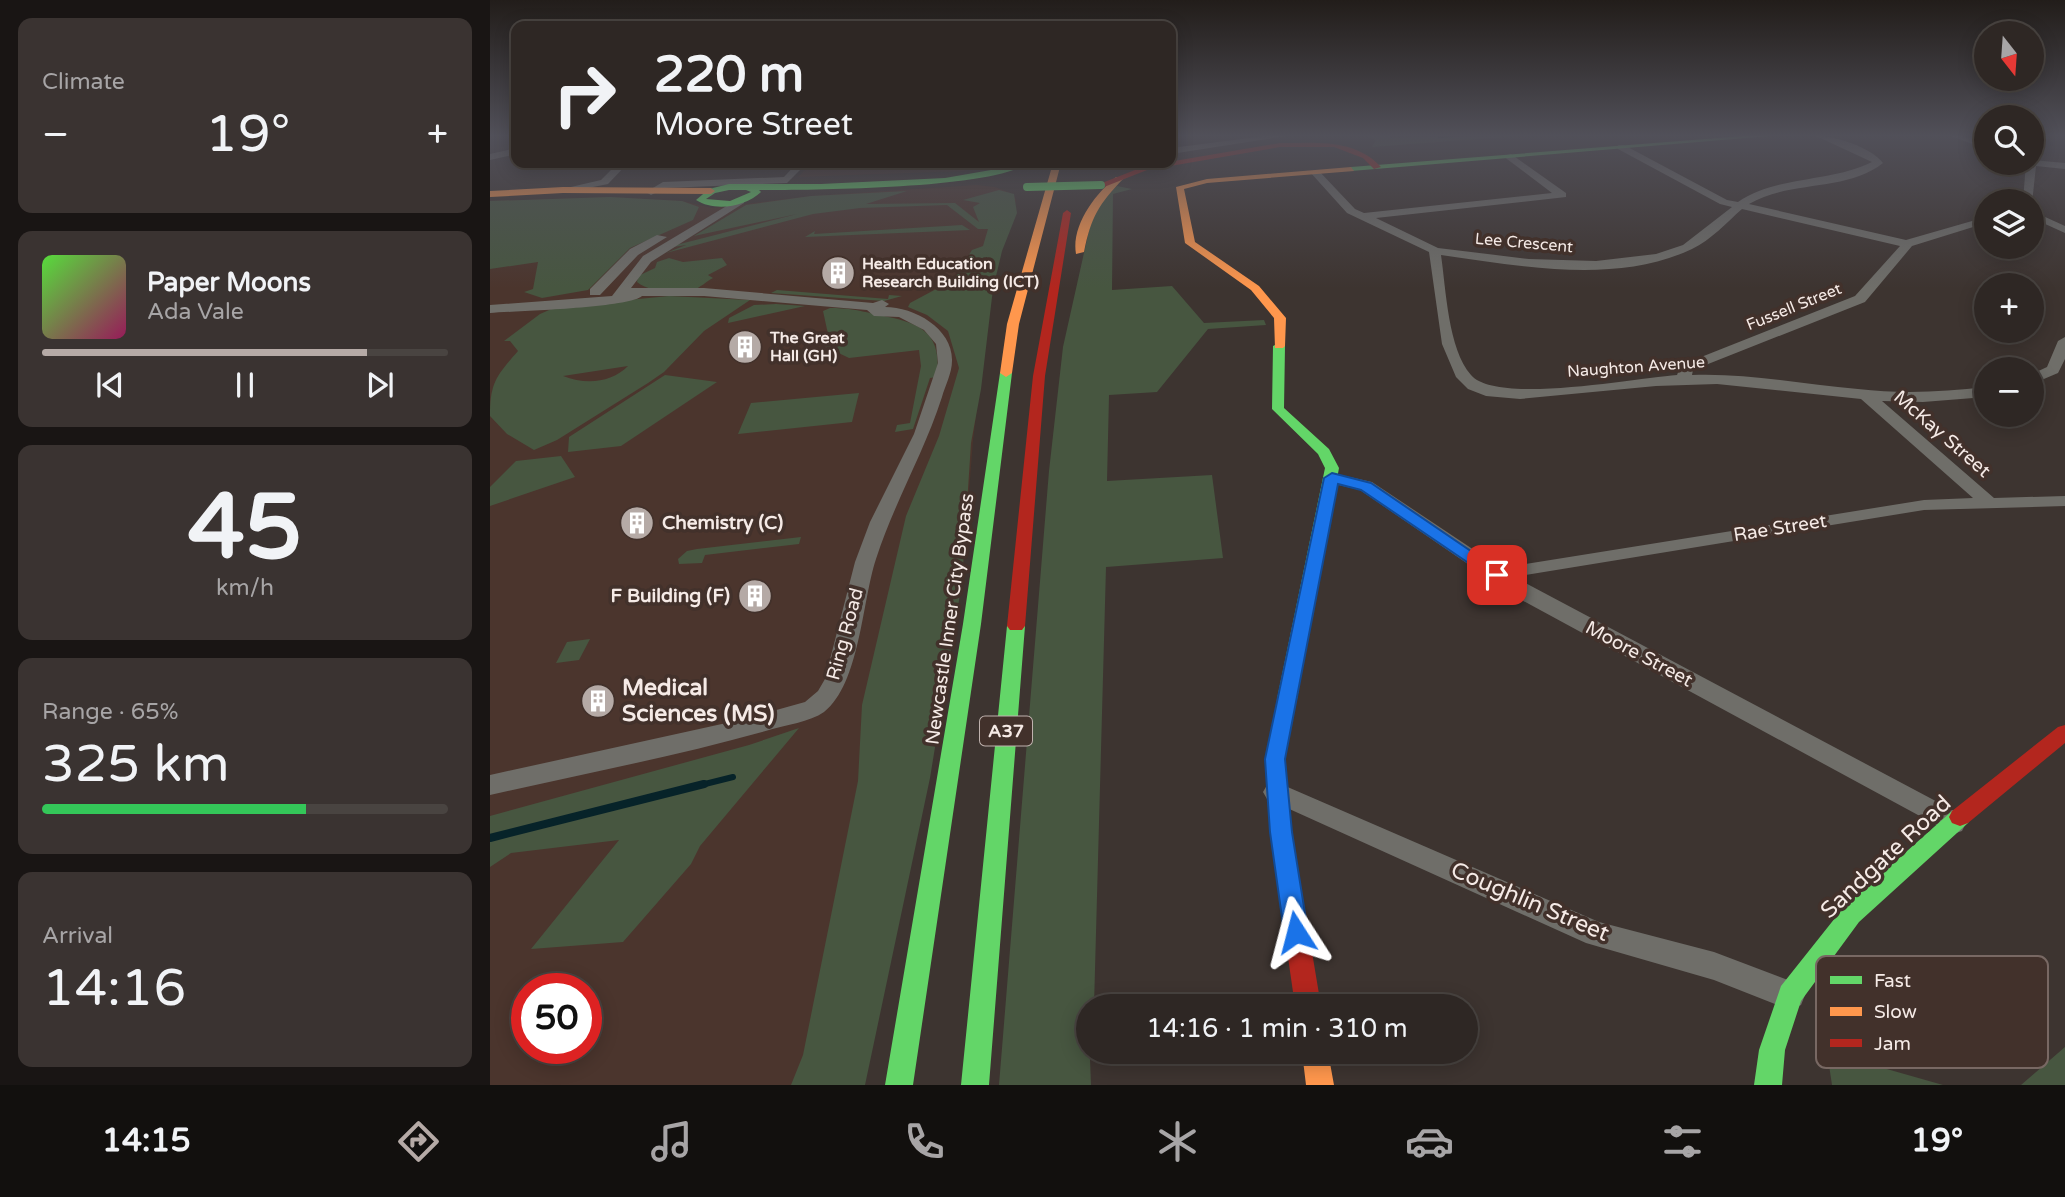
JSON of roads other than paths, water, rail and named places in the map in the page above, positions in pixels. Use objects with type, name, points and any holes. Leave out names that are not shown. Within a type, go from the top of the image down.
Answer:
[{"type":"main road","points":[[490,196],[601,187]]},
{"type":"main road","points":[[613,187],[707,198]]},
{"type":"main road","points":[[490,196],[707,198],[843,187]]},
{"type":"main road","points":[[1025,187],[1029,196],[1026,214]]},
{"type":"main road","name":"Newcastle Inner City Bypass","points":[[899,1085],[972,624],[1013,324],[1051,187]]},
{"type":"main road","name":"A37","points":[[975,1085],[1040,376],[1060,237],[1071,187]]},
{"type":"main road","points":[[1040,376],[1056,338],[1092,202],[1106,187]]},
{"type":"main road","points":[[1181,187],[1190,243],[1255,288],[1280,318],[1278,409],[1324,452],[1332,468],[1275,759],[1276,792],[1306,994]]},
{"type":"main road","points":[[996,444],[999,311]]},
{"type":"main road","name":"Sandgate Road","points":[[1820,956],[1851,915],[1953,822],[2065,732]]},
{"type":"main road","name":"Sandgate Road","points":[[1768,1085],[1772,1049],[1790,995],[1816,961]]},
{"type":"main road","points":[[1317,1064],[1320,1085]]},
{"type":"street","points":[[651,192],[660,187]]},
{"type":"street","name":"Lee Crescent","points":[[1329,187],[1351,211],[1422,242],[1435,251],[1558,264],[1622,262],[1661,256],[1689,246],[1741,206],[1763,193],[1787,187]]},
{"type":"street","points":[[1363,216],[1562,195],[1550,187]]},
{"type":"street","points":[[1695,187],[1724,202],[1908,244],[1974,224]]},
{"type":"street","points":[[590,296],[600,303],[620,294],[631,276],[654,253],[745,196]]},
{"type":"street","points":[[490,307],[590,296],[638,249],[700,219],[708,209],[707,198]]},
{"type":"street","points":[[2044,220],[2065,230]]},
{"type":"street","name":"Fussell Street","points":[[1684,379],[1686,368],[1860,299],[1908,244]]},
{"type":"street","name":"Naughton Avenue","points":[[1435,251],[1442,313],[1461,375],[1474,386],[1505,394],[1684,379],[1731,380],[1867,396],[1974,392]]},
{"type":"street","points":[[631,276],[632,283],[639,289],[655,292]]},
{"type":"street","name":"Ring Road","points":[[620,294],[679,292]]},
{"type":"street","name":"Ring Road","points":[[490,785],[740,729],[813,708],[826,697],[836,679],[865,562],[880,522],[922,434],[945,363],[943,343],[938,335],[917,319],[882,309],[679,292],[620,294]]},
{"type":"street","points":[[2044,374],[2053,370],[2065,341]]},
{"type":"street","name":"McKay Street","points":[[1867,396],[1989,503]]},
{"type":"street","name":"Moore Street","points":[[1332,478],[1366,486],[1497,575],[1953,822]]},
{"type":"street","name":"Rae Street","points":[[1497,575],[1523,568],[1924,505],[2065,501]]},
{"type":"street","name":"Coughlin Street","points":[[1276,792],[1596,934],[1714,966],[1790,995]]},
{"type":"waterway","points":[[697,786],[733,777]]},
{"type":"waterway","points":[[490,838],[704,784]]},
{"type":"place","name":"Health Education Research Building (ICT)","points":[[838,273]]},
{"type":"place","name":"The Great Hall (GH)","points":[[745,347]]},
{"type":"place","name":"Chemistry (C)","points":[[637,523]]},
{"type":"place","name":"F Building (F)","points":[[755,596]]},
{"type":"place","name":"Medical Sciences (MS)","points":[[598,701]]}]
